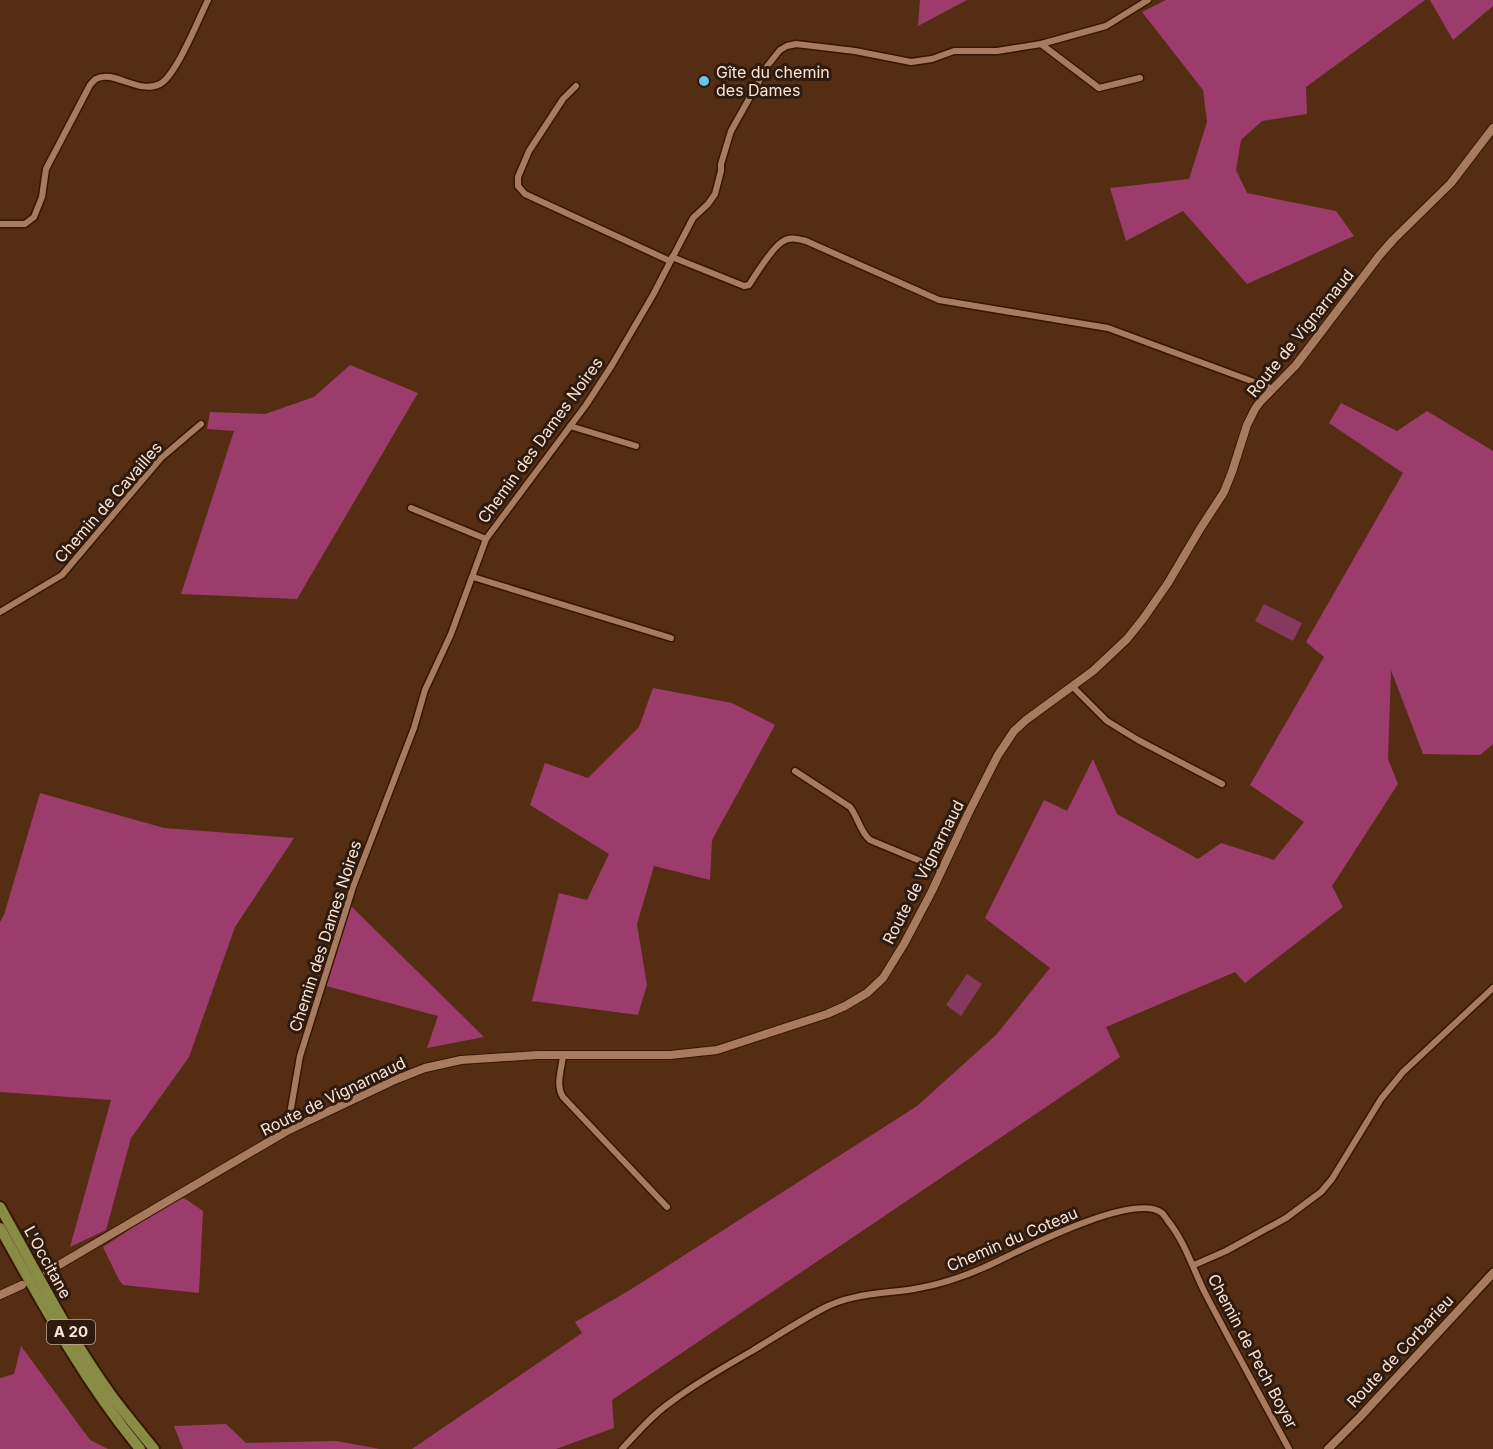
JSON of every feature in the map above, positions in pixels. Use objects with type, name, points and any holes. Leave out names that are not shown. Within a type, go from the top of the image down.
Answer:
[{"type":"highway","name":"L'Occitane","points":[[0,1207],[94,1370],[154,1449]]},
{"type":"highway","name":"L'Occitane","points":[[0,1228],[65,1344],[106,1405],[140,1449]]},
{"type":"main road","name":"Route de Corbarieu","points":[[1328,1449],[1493,1273]]},
{"type":"street","points":[[0,224],[25,224],[34,217],[42,197],[46,169],[90,85],[97,78],[108,77],[142,87],[161,84],[183,53],[208,0]]},
{"type":"street","name":"Chemin des Dames Noires","points":[[287,1131],[300,1056],[353,887],[414,728],[425,690],[451,634],[486,539],[586,405],[653,295],[693,218],[715,194],[731,131],[768,65],[780,50],[796,44],[855,51],[911,62],[932,59],[954,51],[997,51],[1041,44],[1106,26],[1148,0]]},
{"type":"street","points":[[1041,44],[1099,88],[1140,78]]},
{"type":"street","points":[[576,86],[563,99],[529,151],[518,177],[518,186],[525,194],[671,259],[744,286],[749,285],[782,242],[796,238],[939,300],[1108,328],[1273,389]]},
{"type":"street","name":"Route de Vignarnaud","points":[[47,1272],[287,1131],[425,1068],[461,1060],[537,1055],[670,1055],[717,1050],[845,1006],[867,993],[883,978],[904,944],[998,755],[1014,731],[1093,671],[1127,639],[1156,602],[1224,492],[1251,417],[1260,402],[1296,365],[1379,256],[1450,183],[1493,128]]},
{"type":"street","name":"Chemin de Cavailles","points":[[0,612],[62,575],[161,458],[201,424]]},
{"type":"street","points":[[570,426],[636,446]]},
{"type":"street","points":[[411,508],[486,539]]},
{"type":"street","points":[[472,577],[671,638]]},
{"type":"street","points":[[1072,686],[1107,721],[1222,784]]},
{"type":"street","points":[[795,771],[850,807],[863,834],[870,840],[942,870]]},
{"type":"street","points":[[1194,1265],[1226,1251],[1286,1218],[1321,1192],[1332,1179],[1381,1099],[1404,1072],[1493,988]]},
{"type":"street","points":[[563,1055],[560,1092],[667,1206]]},
{"type":"street","name":"Chemin du Coteau","points":[[622,1449],[670,1402],[712,1374],[824,1308],[844,1299],[866,1294],[915,1289],[947,1281],[998,1261],[1076,1224],[1130,1209],[1161,1212],[1174,1228],[1194,1265]]},
{"type":"street","name":"Chemin de Pech Boyer","points":[[1194,1265],[1206,1294],[1289,1449]]},
{"type":"street","points":[[0,1295],[22,1286]]},
{"type":"shaded area","points":[[920,0],[967,0],[918,26]]},
{"type":"shaded area","points":[[1166,0],[1425,0],[1306,87],[1307,114],[1262,121],[1241,140],[1236,170],[1247,193],[1336,211],[1354,236],[1247,284],[1183,211],[1126,241],[1110,188],[1189,179],[1207,122],[1203,90],[1142,12]]},
{"type":"shaded area","points":[[1430,0],[1493,0],[1493,6],[1453,40]]},
{"type":"shaded area","points":[[350,365],[418,393],[297,599],[181,594],[234,431],[207,429],[210,412],[265,414],[314,397]]},
{"type":"shaded area","points":[[1341,403],[1397,431],[1427,411],[1493,451],[1493,744],[1480,755],[1423,754],[1391,670],[1388,759],[1398,784],[1332,886],[1343,907],[1245,983],[1235,972],[1106,1027],[1120,1057],[612,1400],[614,1428],[556,1449],[412,1449],[582,1333],[575,1322],[630,1290],[917,1106],[996,1035],[1050,968],[985,918],[1044,800],[1067,811],[1093,759],[1117,814],[1198,859],[1221,843],[1274,860],[1304,822],[1250,785],[1324,657],[1306,642],[1403,473],[1329,423]]},
{"type":"shaded area","points":[[1264,604],[1302,623],[1293,641],[1255,621]]},
{"type":"shaded area","points":[[653,688],[732,703],[775,725],[712,840],[710,880],[654,866],[637,924],[647,985],[638,1015],[532,1001],[559,893],[587,900],[609,854],[530,805],[545,763],[588,778],[639,727]]},
{"type":"shaded area","points":[[40,793],[164,828],[294,838],[235,927],[189,1057],[131,1138],[106,1230],[70,1247],[111,1100],[0,1092],[0,922]]},
{"type":"shaded area","points":[[351,906],[484,1037],[427,1048],[438,1016],[326,986]]},
{"type":"shaded area","points":[[967,974],[982,984],[961,1016],[946,1005]]},
{"type":"shaded area","points":[[184,1198],[203,1211],[199,1293],[123,1285],[103,1247],[170,1203]]},
{"type":"shaded area","points":[[21,1346],[90,1440],[108,1449],[0,1449],[0,1378],[14,1374]]},
{"type":"shaded area","points":[[226,1424],[246,1443],[336,1441],[380,1449],[183,1449],[174,1426]]},
{"type":"place","name":"Gîte du chemin des Dames","points":[[704,81]]}]
